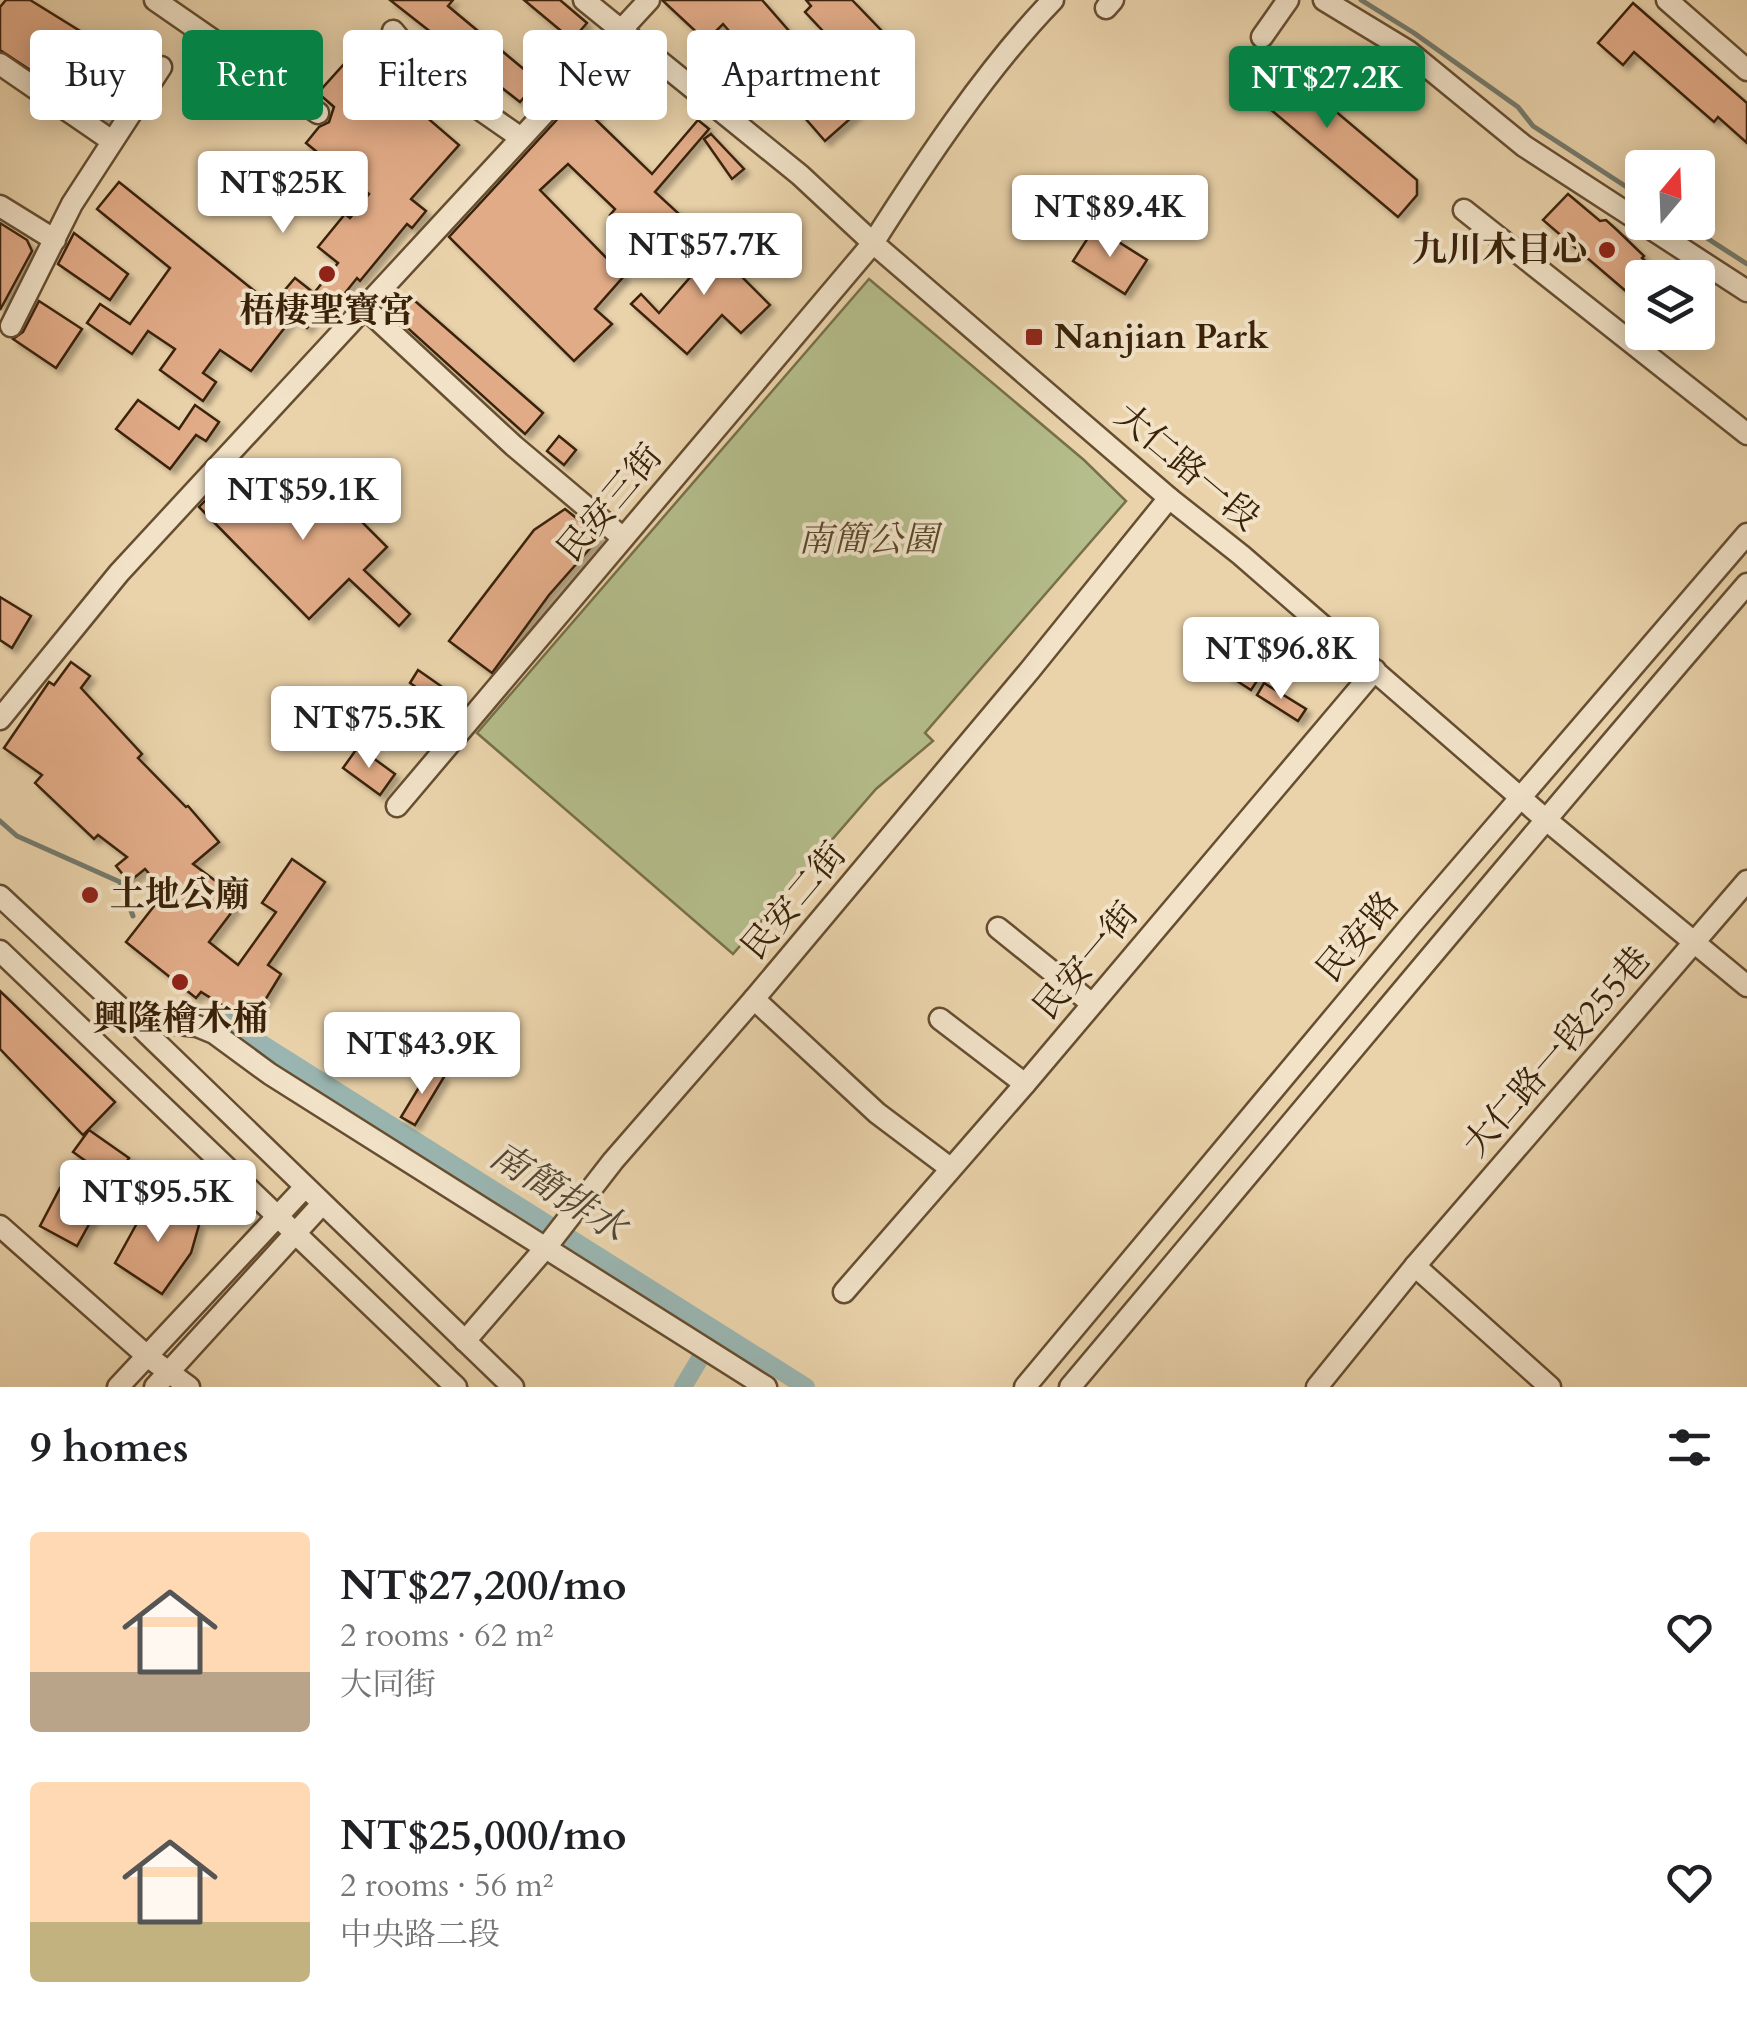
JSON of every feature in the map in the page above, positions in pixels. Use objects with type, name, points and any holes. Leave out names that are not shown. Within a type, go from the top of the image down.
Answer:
[{"type":"street","points":[[155,0],[198,30]]},
{"type":"street","name":"大仁路一段","points":[[584,0],[619,30]]},
{"type":"street","points":[[621,30],[649,0]]},
{"type":"street","name":"民安三街","points":[[398,806],[873,243],[917,174],[1028,26],[1053,0]]},
{"type":"street","points":[[1262,38],[1288,0]]},
{"type":"street","points":[[1324,0],[1408,51],[1512,136],[1747,292]]},
{"type":"street","points":[[1667,0],[1747,70]]},
{"type":"street","points":[[0,64],[112,142]]},
{"type":"street","name":"大仁路一段","points":[[667,68],[800,174],[873,243],[1169,498],[1242,554],[1544,818],[1747,986]]},
{"type":"street","points":[[11,326],[72,204],[126,120]]},
{"type":"street","points":[[495,120],[521,138]]},
{"type":"street","points":[[0,719],[118,574],[538,120]]},
{"type":"street","points":[[0,206],[55,240]]},
{"type":"street","points":[[1464,210],[1747,434]]},
{"type":"street","points":[[365,308],[514,446],[623,538]]},
{"type":"street","name":"民安二街","points":[[465,1341],[1030,670],[1169,498]]},
{"type":"street","name":"民安路","points":[[1024,1387],[1747,534]]},
{"type":"street","name":"民安路","points":[[1070,1387],[1442,946],[1544,818],[1747,584]]},
{"type":"street","name":"民安一街","points":[[844,1292],[1375,670]]},
{"type":"street","name":"大仁路一段255巷","points":[[1317,1387],[1415,1266],[1747,881]]},
{"type":"street","points":[[0,896],[514,1387]]},
{"type":"street","points":[[998,928],[1091,1003]]},
{"type":"street","points":[[0,951],[456,1387]]},
{"type":"street","points":[[754,999],[878,1112],[950,1168]]},
{"type":"street","points":[[940,1018],[1025,1084]]},
{"type":"street","points":[[132,1019],[197,1026],[214,1033],[270,1074],[766,1387]]},
{"type":"street","points":[[118,1387],[305,1187]]},
{"type":"street","points":[[155,1387],[322,1204]]},
{"type":"street","points":[[0,1226],[147,1356],[189,1387]]},
{"type":"street","points":[[1415,1266],[1550,1387]]},
{"type":"green space","name":"南簡公園","points":[[869,279],[1084,460],[1126,501],[925,733],[933,741],[876,789],[733,954],[477,733]]},
{"type":"building","points":[[6,0],[30,0],[78,30],[30,30],[30,70],[0,50],[0,7]]},
{"type":"building","points":[[390,0],[453,0],[448,6],[477,30],[428,30]]},
{"type":"building","points":[[524,0],[560,0],[587,23],[581,30],[560,30]]},
{"type":"building","points":[[662,0],[762,0],[788,30],[728,30],[723,24],[717,30],[694,30]]},
{"type":"building","points":[[806,0],[852,0],[881,30],[822,30],[805,12],[811,6]]},
{"type":"building","points":[[1633,3],[1747,103],[1747,143],[1718,117],[1714,122],[1634,52],[1623,65],[1598,43]]},
{"type":"building","points":[[1254,48],[1263,50],[1417,180],[1417,195],[1398,217],[1231,76]]},
{"type":"building","points":[[503,52],[523,68],[520,102],[503,89]]},
{"type":"building","points":[[343,65],[343,120],[430,120],[459,145],[411,199],[426,211],[412,228],[407,224],[360,281],[357,278],[337,303],[331,298],[307,328],[293,317],[251,371],[220,350],[203,373],[216,382],[203,401],[160,370],[175,349],[148,331],[132,354],[87,323],[100,304],[130,324],[170,268],[97,209],[119,182],[272,305],[295,278],[314,293],[338,263],[318,247],[345,214],[350,218],[369,194],[306,143],[319,127],[329,122],[334,107],[323,97],[323,87]]},
{"type":"building","points":[[557,120],[596,120],[652,174],[698,120],[709,129],[655,192],[678,213],[651,245],[645,245],[610,215],[615,209],[568,164],[540,190],[624,276],[595,309],[612,324],[574,361],[449,237]]},
{"type":"building","points":[[807,120],[849,120],[825,141]]},
{"type":"building","points":[[711,134],[744,169],[732,179],[704,139]]},
{"type":"building","name":"九川木目心","points":[[1568,194],[1600,221],[1606,220],[1644,260],[1625,260],[1625,290],[1543,220]]},
{"type":"building","points":[[0,223],[27,240],[32,251],[0,310]]},
{"type":"building","points":[[1095,227],[1147,260],[1125,294],[1073,261]]},
{"type":"building","points":[[74,233],[128,274],[110,300],[58,264]]},
{"type":"building","points":[[698,233],[770,305],[741,333],[722,315],[687,354],[631,304],[641,294],[659,313],[692,275],[674,259]]},
{"type":"building","points":[[407,294],[543,413],[525,434],[391,313]]},
{"type":"building","points":[[39,301],[82,329],[56,368],[13,339],[23,332]]},
{"type":"building","points":[[138,400],[179,429],[195,405],[219,422],[206,441],[196,435],[170,469],[116,429]]},
{"type":"building","points":[[559,436],[576,450],[564,465],[547,451]]},
{"type":"building","points":[[312,472],[387,547],[364,570],[410,614],[399,626],[349,579],[309,619],[199,507],[232,473],[271,513]]},
{"type":"building","points":[[565,509],[600,537],[549,595],[492,673],[449,641],[534,530]]},
{"type":"building","points":[[0,597],[31,616],[12,648],[0,640]]},
{"type":"building","points":[[1215,634],[1266,667],[1251,690],[1200,657]]},
{"type":"building","points":[[71,662],[90,676],[81,688],[142,754],[138,758],[219,842],[193,864],[241,900],[209,942],[238,965],[276,912],[262,903],[292,859],[325,882],[268,965],[281,974],[251,1023],[201,992],[196,998],[126,942],[165,892],[145,869],[129,882],[116,866],[127,857],[98,835],[94,839],[35,783],[42,775],[4,748],[49,682],[54,685]]},
{"type":"building","points":[[418,670],[458,698],[450,710],[410,683]]},
{"type":"building","points":[[1264,683],[1306,709],[1298,721],[1257,695]]},
{"type":"building","points":[[358,747],[395,774],[380,795],[343,768]]},
{"type":"building","points":[[0,991],[115,1102],[83,1135],[0,1049]]},
{"type":"building","points":[[430,1069],[444,1077],[415,1125],[401,1117]]},
{"type":"building","points":[[89,1130],[129,1158],[114,1181],[73,1152]]},
{"type":"building","points":[[60,1188],[98,1208],[77,1246],[40,1226]]},
{"type":"building","points":[[152,1196],[199,1225],[191,1253],[162,1294],[115,1263]]},
{"type":"waterway","points":[[1361,0],[1518,107],[1533,126],[1625,186]]},
{"type":"waterway","points":[[1710,240],[1747,264]]},
{"type":"waterway","points":[[0,821],[17,836],[120,882],[133,916]]},
{"type":"waterway","name":"南簡排水","points":[[224,1020],[806,1387]]},
{"type":"waterway","points":[[683,1387],[711,1340]]},
{"type":"place","name":"九川木目心","points":[[1607,250]]},
{"type":"place","name":"梧棲聖寶宮","points":[[327,274]]},
{"type":"place","name":"Nanjian Park","points":[[1034,337]]},
{"type":"place","name":"土地公廟","points":[[90,895]]},
{"type":"place","name":"興隆檜木桶","points":[[180,982]]}]
